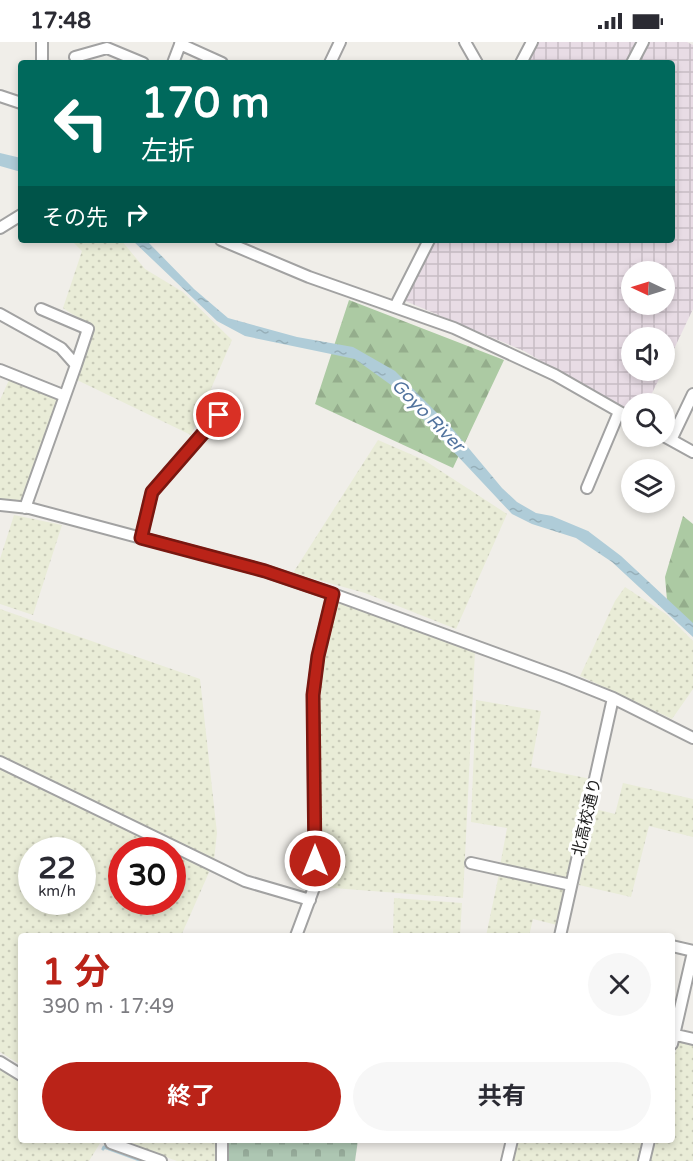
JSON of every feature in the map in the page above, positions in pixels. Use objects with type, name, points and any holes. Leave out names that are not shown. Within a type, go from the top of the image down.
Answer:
[{"type":"street","points":[[331,60],[340,42]]},
{"type":"street","points":[[465,42],[475,60]]},
{"type":"street","points":[[523,60],[532,42]]},
{"type":"street","points":[[634,60],[643,42]]},
{"type":"street","points":[[40,43],[42,60]]},
{"type":"street","points":[[174,60],[180,43],[216,60]]},
{"type":"street","points":[[75,57],[107,48],[136,60]]},
{"type":"street","points":[[0,96],[18,102]]},
{"type":"street","points":[[0,228],[18,218]]},
{"type":"street","points":[[228,243],[309,277],[454,328],[555,375],[619,412],[587,488]]},
{"type":"street","points":[[395,307],[427,243]]},
{"type":"street","points":[[25,508],[88,329],[41,309]]},
{"type":"street","points":[[0,314],[61,348],[76,365]]},
{"type":"street","points":[[0,370],[64,396]]},
{"type":"street","points":[[675,426],[693,394]]},
{"type":"street","points":[[141,538],[152,492],[219,415]]},
{"type":"street","points":[[675,442],[693,452]]},
{"type":"street","points":[[0,505],[25,508],[265,571],[613,698],[693,738]]},
{"type":"street","points":[[297,933],[315,885],[313,695],[318,656],[333,594]]},
{"type":"street","name":"北高校通り","points":[[561,933],[613,698]]},
{"type":"street","points":[[0,762],[245,881],[310,900]]},
{"type":"street","points":[[471,863],[571,885]]},
{"type":"street","points":[[675,947],[693,952],[675,1029]]},
{"type":"street","points":[[675,1038],[693,1039]]},
{"type":"street","points":[[0,1062],[18,1073]]},
{"type":"street","points":[[111,1143],[161,1161]]},
{"type":"street","points":[[222,1143],[222,1161]]},
{"type":"street","points":[[507,1161],[511,1143]]},
{"type":"street","points":[[645,1161],[649,1143]]},
{"type":"shaded area","points":[[531,42],[687,42],[693,45],[693,309],[675,347],[675,327],[621,327],[621,381],[658,381],[652,393],[621,393],[621,408],[524,351],[398,298],[426,243],[675,243],[675,60],[522,60]]},
{"type":"green space","points":[[74,243],[123,243],[145,269],[183,292],[232,340],[191,435],[77,380],[95,329],[63,308],[82,251]]},
{"type":"green space","points":[[349,300],[504,360],[453,468],[315,404]]},
{"type":"green space","points":[[9,380],[58,400],[23,502],[0,499],[0,400]]},
{"type":"green space","points":[[378,440],[424,460],[507,514],[456,629],[365,593],[293,573]]},
{"type":"green space","points":[[14,515],[62,525],[33,615],[0,604],[0,559]]},
{"type":"green space","points":[[683,516],[693,524],[693,626],[667,600],[665,577]]},
{"type":"green space","points":[[625,587],[666,614],[693,641],[693,689],[672,719],[580,676],[615,601]]},
{"type":"green space","points":[[338,601],[475,651],[463,898],[320,887],[319,696],[323,660]]},
{"type":"green space","points":[[0,609],[200,679],[217,833],[214,860],[186,846],[186,837],[167,837],[0,756]]},
{"type":"green space","points":[[476,700],[541,711],[531,767],[591,779],[568,881],[500,866],[507,828],[471,822]]},
{"type":"green space","points":[[0,766],[145,837],[108,837],[108,915],[186,915],[186,858],[210,870],[182,933],[18,933],[18,1063],[0,1052]]},
{"type":"green space","points":[[623,783],[693,799],[693,837],[649,826],[631,897],[579,885],[595,809],[615,814]]},
{"type":"green space","points":[[499,874],[565,889],[557,925],[533,919],[530,933],[487,933]]},
{"type":"green space","points":[[394,898],[462,903],[460,933],[393,933]]},
{"type":"green space","points":[[678,1042],[693,1045],[693,1161],[650,1161],[654,1143],[675,1143],[675,1054]]},
{"type":"green space","points":[[0,1068],[18,1080],[18,1143],[100,1143],[89,1161],[0,1161]]},
{"type":"green space","points":[[127,1143],[216,1143],[217,1161],[177,1161]]},
{"type":"green space","points":[[228,1143],[358,1143],[355,1161],[227,1161]]},
{"type":"green space","points":[[516,1143],[643,1143],[639,1161],[513,1161]]},
{"type":"water","points":[[0,153],[18,157],[18,171],[0,166]]},
{"type":"water","name":"Goyo River","points":[[135,243],[149,243],[194,289],[228,318],[297,337],[353,347],[395,371],[451,427],[502,488],[517,502],[536,513],[552,516],[588,531],[621,556],[693,623],[693,637],[612,562],[576,538],[532,524],[512,514],[391,385],[355,359],[245,336],[217,321]]},
{"type":"waterway","points":[[103,1149],[104,1147],[142,1161]]},
{"type":"route","points":[[219,415],[152,492],[141,538],[265,571],[333,594],[318,656],[313,695],[315,861]]}]
